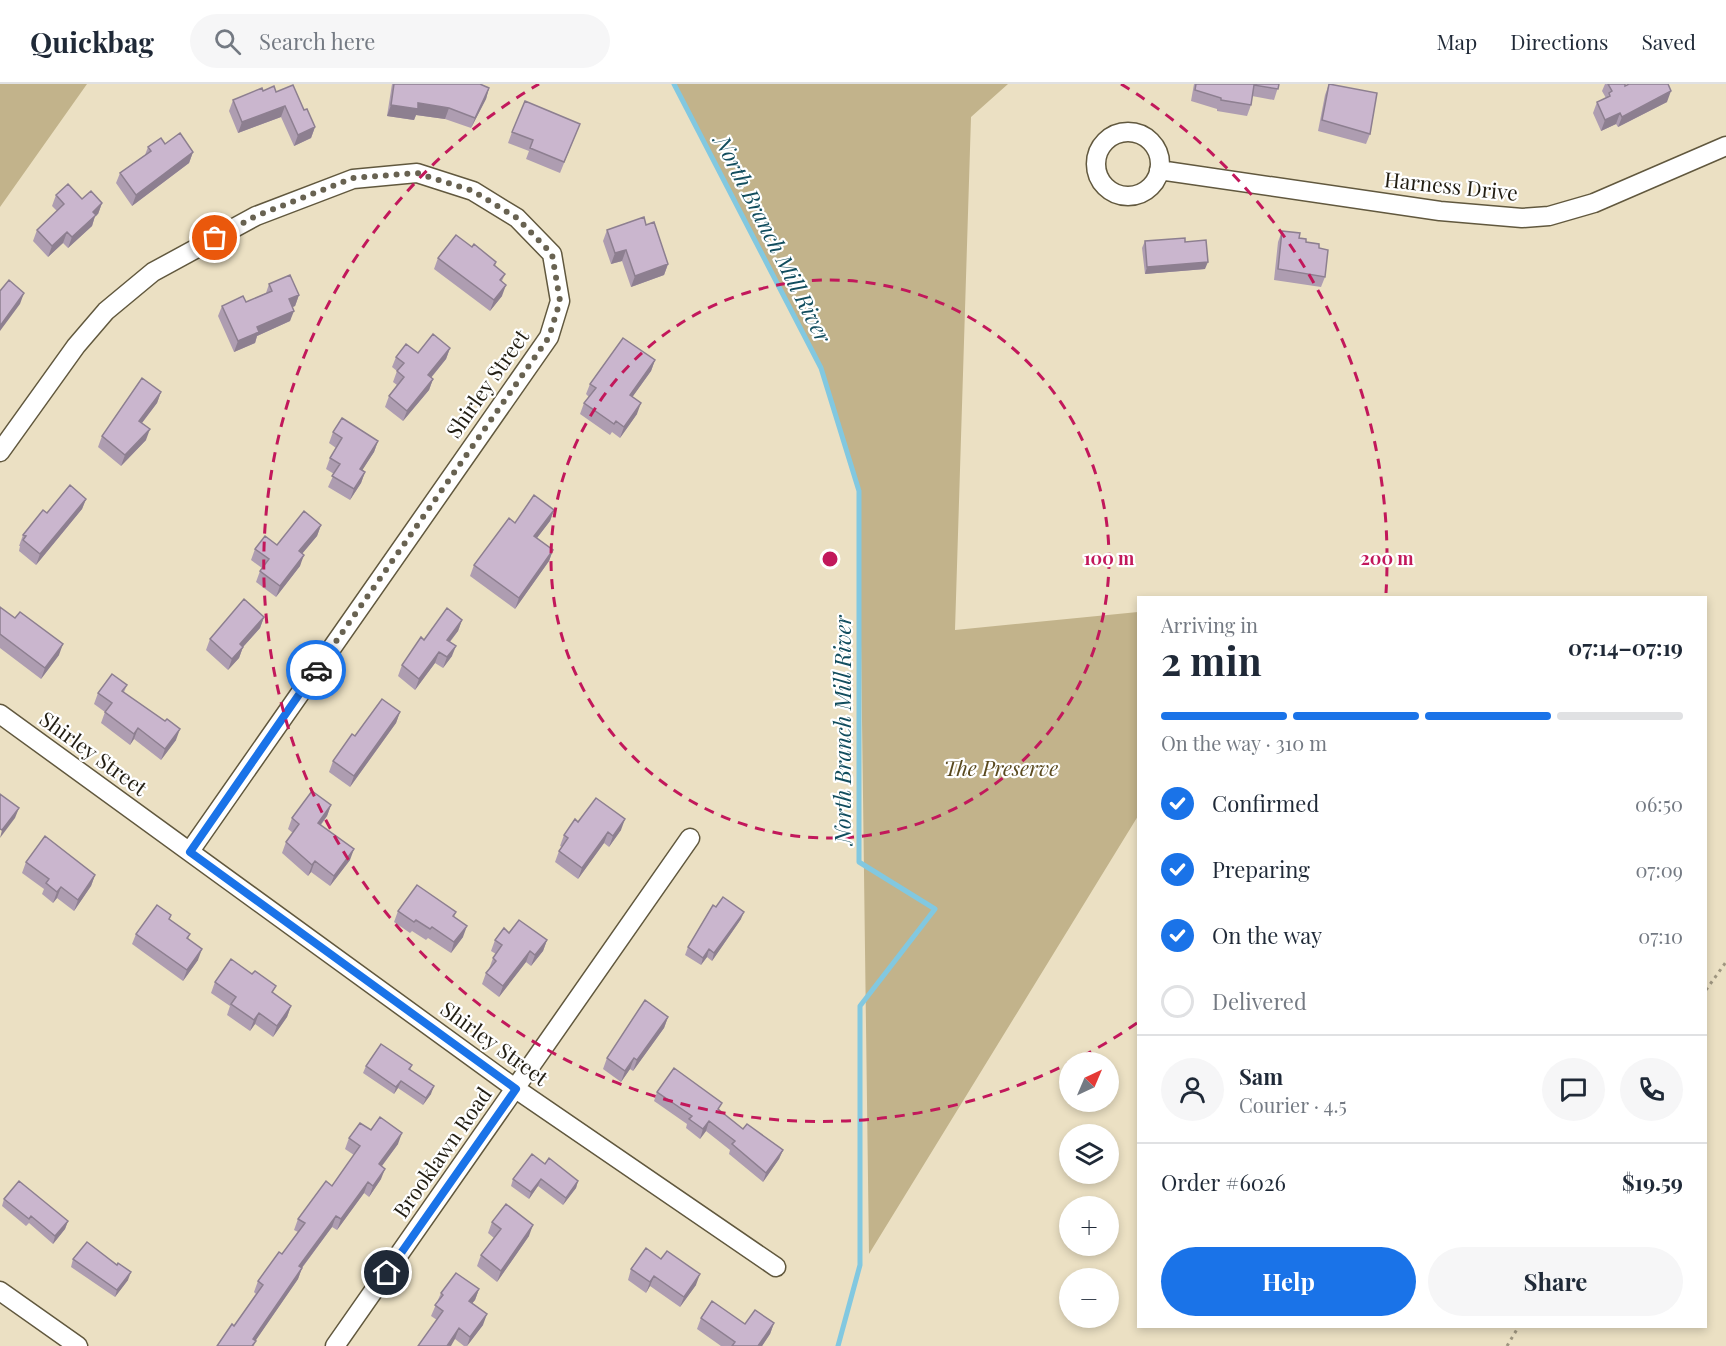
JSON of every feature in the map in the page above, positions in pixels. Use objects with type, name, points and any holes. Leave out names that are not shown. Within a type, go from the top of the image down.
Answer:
[{"type":"street","name":"Harness Drive","points":[[1159,170],[1440,211],[1522,218],[1549,216],[1594,203],[1726,146]]},
{"type":"street","name":"Shirley Street","points":[[0,452],[76,346],[106,311],[153,272],[256,216],[353,178],[417,173],[473,191],[517,218],[552,254],[560,301],[549,337],[190,852]]},
{"type":"street","name":"Shirley Street","points":[[0,714],[516,1089],[776,1267]]},
{"type":"street","name":"Brooklawn Road","points":[[335,1346],[690,838]]},
{"type":"street","points":[[0,1291],[78,1346]]},
{"type":"path","points":[[1707,989],[1726,962]]},
{"type":"path","points":[[1507,1346],[1518,1328]]},
{"type":"green space","points":[[0,84],[87,84],[0,207]]},
{"type":"green space","name":"The Preserve","points":[[674,84],[1008,84],[971,117],[955,630],[1137,612],[1137,818],[869,1254],[859,491],[821,368]]},
{"type":"building","points":[[394,84],[480,84],[489,88],[475,118],[449,108],[418,103],[418,109],[391,105]]},
{"type":"building","points":[[1196,84],[1279,84],[1278,89],[1254,85],[1251,105],[1221,100],[1221,98],[1195,90]]},
{"type":"building","points":[[1329,84],[1377,93],[1370,134],[1322,120]]},
{"type":"building","points":[[1608,84],[1625,84],[1625,86],[1629,84],[1668,84],[1671,91],[1622,117],[1620,113],[1605,120],[1597,102],[1610,96],[1609,93],[1612,91]]},
{"type":"building","points":[[293,85],[304,110],[307,109],[315,127],[298,135],[285,106],[242,122],[233,100],[262,88],[263,91],[274,86],[276,92]]},
{"type":"building","points":[[525,101],[580,124],[564,162],[530,148],[533,140],[512,132]]},
{"type":"building","points":[[180,133],[193,152],[136,195],[120,173],[151,151],[148,147],[161,138],[165,144]]},
{"type":"building","points":[[68,184],[82,199],[91,191],[102,203],[93,212],[96,215],[72,237],[67,232],[52,246],[37,230],[64,204],[56,195]]},
{"type":"building","points":[[644,217],[646,225],[654,222],[668,264],[635,276],[626,250],[615,253],[607,230]]},
{"type":"building","points":[[1282,231],[1300,233],[1299,238],[1306,239],[1306,242],[1319,244],[1319,248],[1328,250],[1325,277],[1278,269]]},
{"type":"building","points":[[456,235],[472,247],[474,244],[496,262],[494,265],[505,274],[500,280],[506,285],[494,300],[438,258]]},
{"type":"building","points":[[1185,238],[1185,242],[1206,240],[1208,262],[1147,267],[1145,241]]},
{"type":"building","points":[[290,275],[299,295],[289,299],[294,311],[257,327],[259,332],[238,341],[222,306],[243,296],[246,302],[272,291],[269,284]]},
{"type":"building","points":[[9,280],[24,293],[0,326],[0,291]]},
{"type":"building","points":[[433,334],[450,348],[428,375],[433,379],[407,411],[389,396],[404,377],[397,371],[404,363],[396,357],[406,344],[418,353]]},
{"type":"building","points":[[623,338],[655,360],[630,395],[641,403],[624,427],[616,421],[614,424],[584,403],[596,388],[590,384]]},
{"type":"building","points":[[142,378],[161,392],[139,421],[150,429],[125,455],[102,436]]},
{"type":"building","points":[[342,418],[378,441],[360,469],[365,472],[354,489],[332,476],[340,464],[330,458],[342,438],[333,432]]},
{"type":"building","points":[[70,485],[86,499],[40,554],[23,540],[26,536],[23,535],[43,510],[47,513]]},
{"type":"building","points":[[534,495],[554,510],[534,536],[553,550],[519,598],[474,565],[509,518],[515,523]]},
{"type":"building","points":[[304,511],[321,525],[299,551],[304,555],[280,586],[260,571],[269,559],[255,549],[265,536],[277,545]]},
{"type":"building","points":[[244,599],[264,617],[240,644],[243,647],[232,659],[210,639]]},
{"type":"building","points":[[0,607],[15,618],[20,612],[63,644],[45,668],[0,634]]},
{"type":"building","points":[[447,608],[462,620],[447,640],[456,646],[447,657],[439,652],[419,679],[402,665],[421,637],[424,640]]},
{"type":"building","points":[[112,674],[127,685],[122,691],[180,729],[165,749],[138,728],[134,734],[105,712],[112,703],[98,693]]},
{"type":"building","points":[[382,699],[400,712],[354,776],[333,761],[352,734],[355,736]]},
{"type":"building","points":[[312,791],[331,805],[318,823],[354,849],[334,876],[315,861],[312,865],[286,842],[299,824],[292,818]]},
{"type":"building","points":[[0,794],[19,808],[2,830],[0,829]]},
{"type":"building","points":[[596,798],[625,819],[613,836],[608,832],[582,868],[559,851],[568,838],[564,835],[575,819],[578,822]]},
{"type":"building","points":[[45,836],[95,875],[78,900],[61,887],[57,892],[46,883],[49,879],[26,862]]},
{"type":"building","points":[[417,885],[456,912],[453,916],[467,926],[454,942],[432,927],[430,929],[416,920],[414,922],[398,911]]},
{"type":"building","points":[[723,897],[744,912],[714,953],[709,949],[703,958],[688,947],[713,905],[716,907]]},
{"type":"building","points":[[157,905],[171,915],[169,919],[190,934],[187,938],[202,949],[187,970],[136,934]]},
{"type":"building","points":[[519,920],[547,940],[535,955],[530,951],[503,986],[486,973],[496,961],[493,958],[502,945],[495,940],[504,928],[509,933]]},
{"type":"building","points":[[231,959],[252,974],[255,971],[276,986],[272,992],[291,1006],[277,1026],[259,1013],[254,1020],[231,1004],[236,997],[215,982]]},
{"type":"building","points":[[645,1000],[668,1017],[637,1060],[634,1058],[625,1071],[607,1058]]},
{"type":"building","points":[[381,1044],[412,1065],[409,1069],[434,1086],[426,1098],[401,1081],[396,1087],[366,1066]]},
{"type":"building","points":[[674,1068],[722,1103],[718,1109],[743,1129],[747,1124],[783,1150],[766,1173],[732,1144],[735,1141],[709,1121],[703,1129],[689,1119],[692,1116],[657,1092]]},
{"type":"building","points":[[380,1117],[402,1133],[379,1164],[385,1169],[373,1186],[368,1182],[341,1219],[336,1216],[299,1266],[302,1268],[253,1339],[256,1341],[252,1346],[217,1346],[263,1285],[258,1281],[279,1252],[282,1254],[305,1223],[298,1219],[326,1181],[332,1186],[360,1146],[349,1138],[360,1123],[371,1130]]},
{"type":"building","points":[[532,1154],[545,1164],[549,1158],[578,1181],[566,1198],[541,1179],[531,1192],[513,1179]]},
{"type":"building","points":[[19,1181],[68,1221],[55,1236],[31,1216],[29,1219],[4,1199]]},
{"type":"building","points":[[506,1204],[533,1225],[501,1271],[481,1255],[501,1229],[492,1222]]},
{"type":"building","points":[[87,1242],[117,1265],[118,1263],[131,1272],[117,1290],[73,1259]]},
{"type":"building","points":[[646,1248],[661,1259],[667,1251],[700,1274],[684,1297],[654,1276],[650,1282],[631,1269]]},
{"type":"building","points":[[456,1273],[479,1289],[469,1301],[487,1314],[470,1337],[459,1328],[447,1346],[418,1346],[443,1311],[435,1305]]},
{"type":"building","points":[[712,1301],[745,1324],[755,1310],[774,1323],[758,1346],[732,1346],[735,1342],[701,1318]]},
{"type":"waterway","name":"North Branch Mill River","points":[[674,84],[821,368],[859,491],[859,862],[935,909],[860,1006],[860,1265],[838,1346]]},
{"type":"way so far","points":[[215,238],[256,216],[353,178],[417,173],[473,191],[517,218],[552,254],[560,301],[549,337],[316,670]]},
{"type":"route","points":[[316,670],[190,852],[516,1089],[387,1273]]}]
